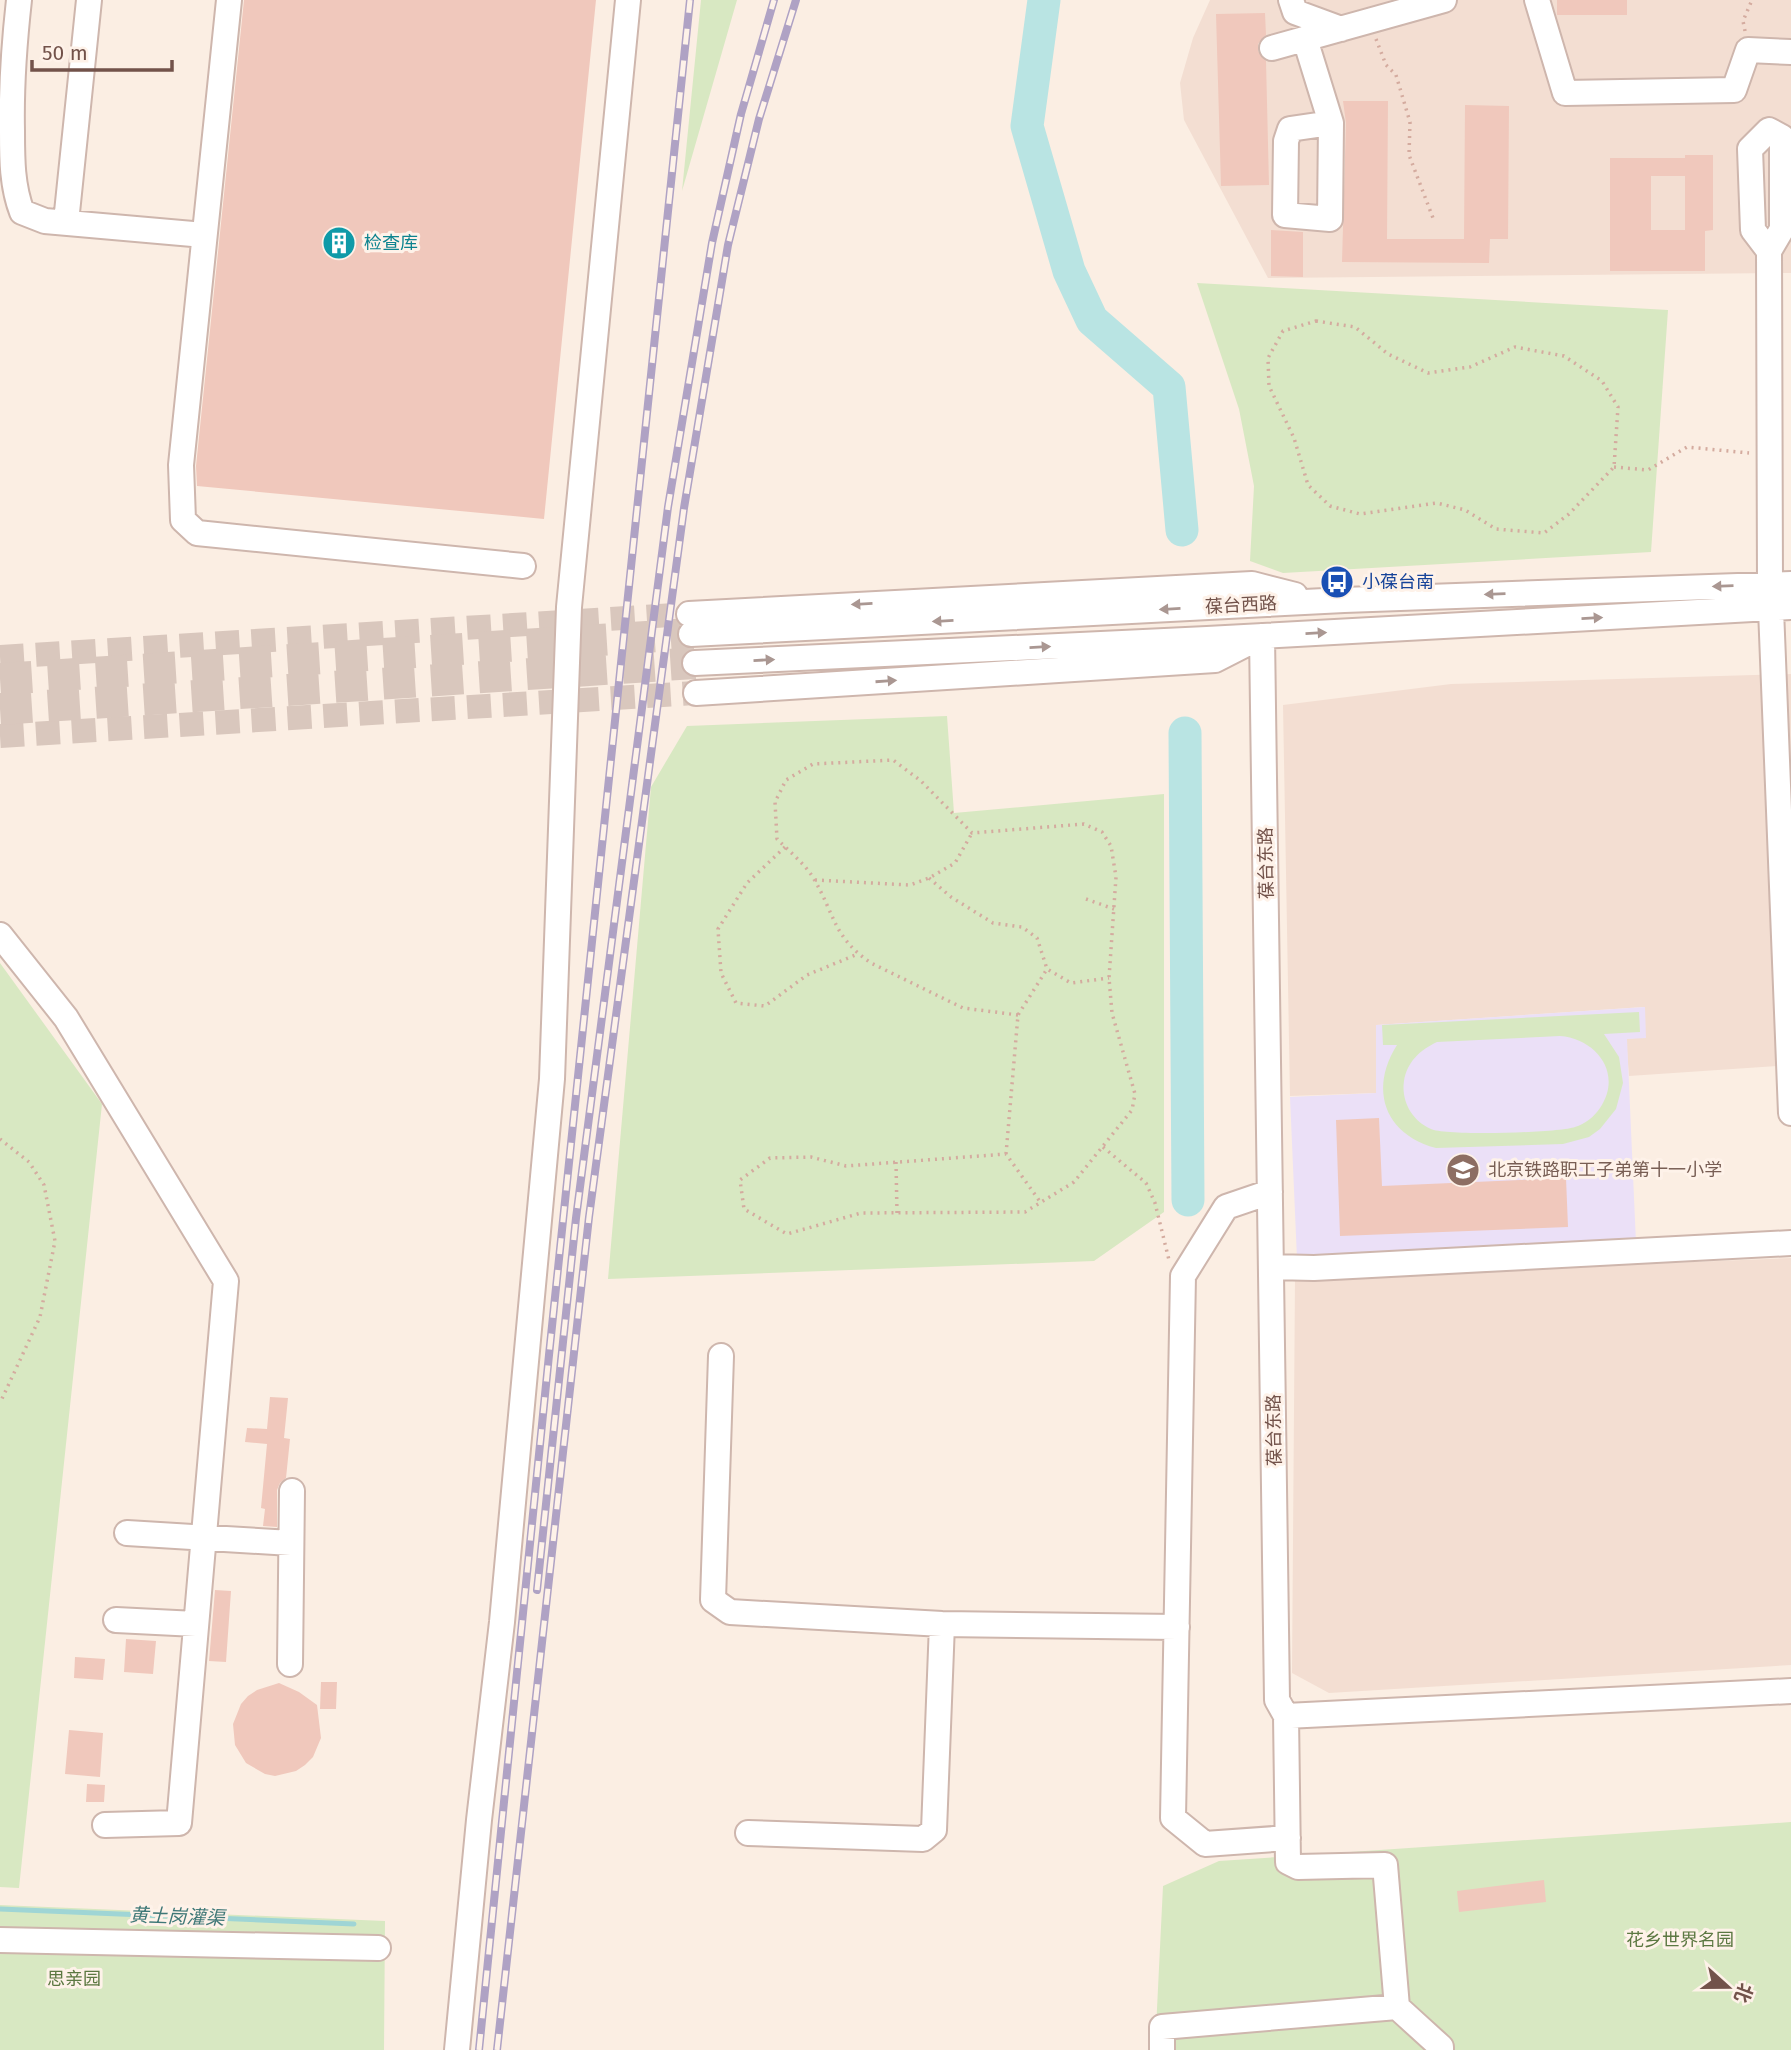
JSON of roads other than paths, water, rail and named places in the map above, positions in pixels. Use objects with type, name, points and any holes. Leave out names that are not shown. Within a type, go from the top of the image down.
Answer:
[{"type":"street","points":[[19,0],[6,161],[22,212],[45,221],[204,235]]},
{"type":"street","points":[[66,222],[89,0]]},
{"type":"street","points":[[229,0],[181,465],[183,520],[197,533],[523,566]]},
{"type":"street","points":[[457,2050],[479,1820],[502,1622],[552,1079],[569,607],[628,0]]},
{"type":"street","points":[[1291,0],[1295,12],[1341,29]]},
{"type":"street","points":[[1272,48],[1444,0]]},
{"type":"street","points":[[1537,0],[1565,93],[1734,90],[1748,50],[1791,52]]},
{"type":"street","points":[[1305,39],[1331,123]]},
{"type":"street","points":[[1769,251],[1770,455],[1781,596],[1791,1113]]},
{"type":"street","name":"葆台西路","points":[[690,624],[1319,601],[1781,596]]},
{"type":"street","name":"葆台西路","points":[[695,663],[1262,636],[1781,596]]},
{"type":"street","points":[[696,693],[1215,660],[1262,636]]},
{"type":"street","name":"葆台东路","points":[[1262,636],[1277,1700],[1286,1716],[1288,1862],[1298,1867],[1385,1865],[1397,2007]]},
{"type":"street","points":[[0,935],[66,1018],[226,1281],[178,1823],[105,1825]]},
{"type":"street","points":[[1270,1192],[1226,1207],[1183,1276],[1173,1818],[1205,1844],[1288,1838]]},
{"type":"street","points":[[1271,1266],[1314,1268],[1791,1243]]},
{"type":"street","points":[[721,1356],[713,1600],[730,1612],[942,1624],[1177,1628]]},
{"type":"street","points":[[290,1664],[292,1491]]},
{"type":"street","points":[[127,1533],[291,1543]]},
{"type":"street","points":[[116,1620],[196,1624]]},
{"type":"street","points":[[748,1833],[923,1839],[934,1830],[942,1624]]},
{"type":"street","points":[[1286,1716],[1791,1691]]},
{"type":"street","points":[[0,1940],[378,1948]]},
{"type":"street","points":[[1162,2050],[1162,2027],[1397,2007],[1441,2047],[1441,2050]]},
{"type":"waterway","points":[[1044,0],[1027,126],[1069,271],[1092,320],[1169,387],[1182,530]]},
{"type":"waterway","points":[[1185,733],[1188,1200]]},
{"type":"waterway","name":"黄土岗灌渠","points":[[0,1909],[354,1924]]},
{"type":"tunnel","points":[[0,657],[689,614]]},
{"type":"tunnel","points":[[0,679],[691,634]]},
{"type":"tunnel","points":[[0,709],[695,663]]},
{"type":"tunnel","points":[[0,736],[696,693]]},
{"type":"railway","points":[[479,2050],[690,0]]},
{"type":"railway","points":[[537,1590],[576,1218],[668,507],[712,243],[741,114],[774,0]]},
{"type":"railway","points":[[497,2050],[589,1217],[684,508],[728,245],[759,119],[796,0]]},
{"type":"place","name":"检查库","points":[[339,243]]},
{"type":"place","name":"小葆台南","points":[[1337,582]]},
{"type":"place","name":"北京铁路职工子弟第十一小学","points":[[1463,1170]]},
{"type":"park label","name":"花乡世界名园","points":[[1680,1940]]},
{"type":"park label","name":"思亲园","points":[[74,1979]]}]
